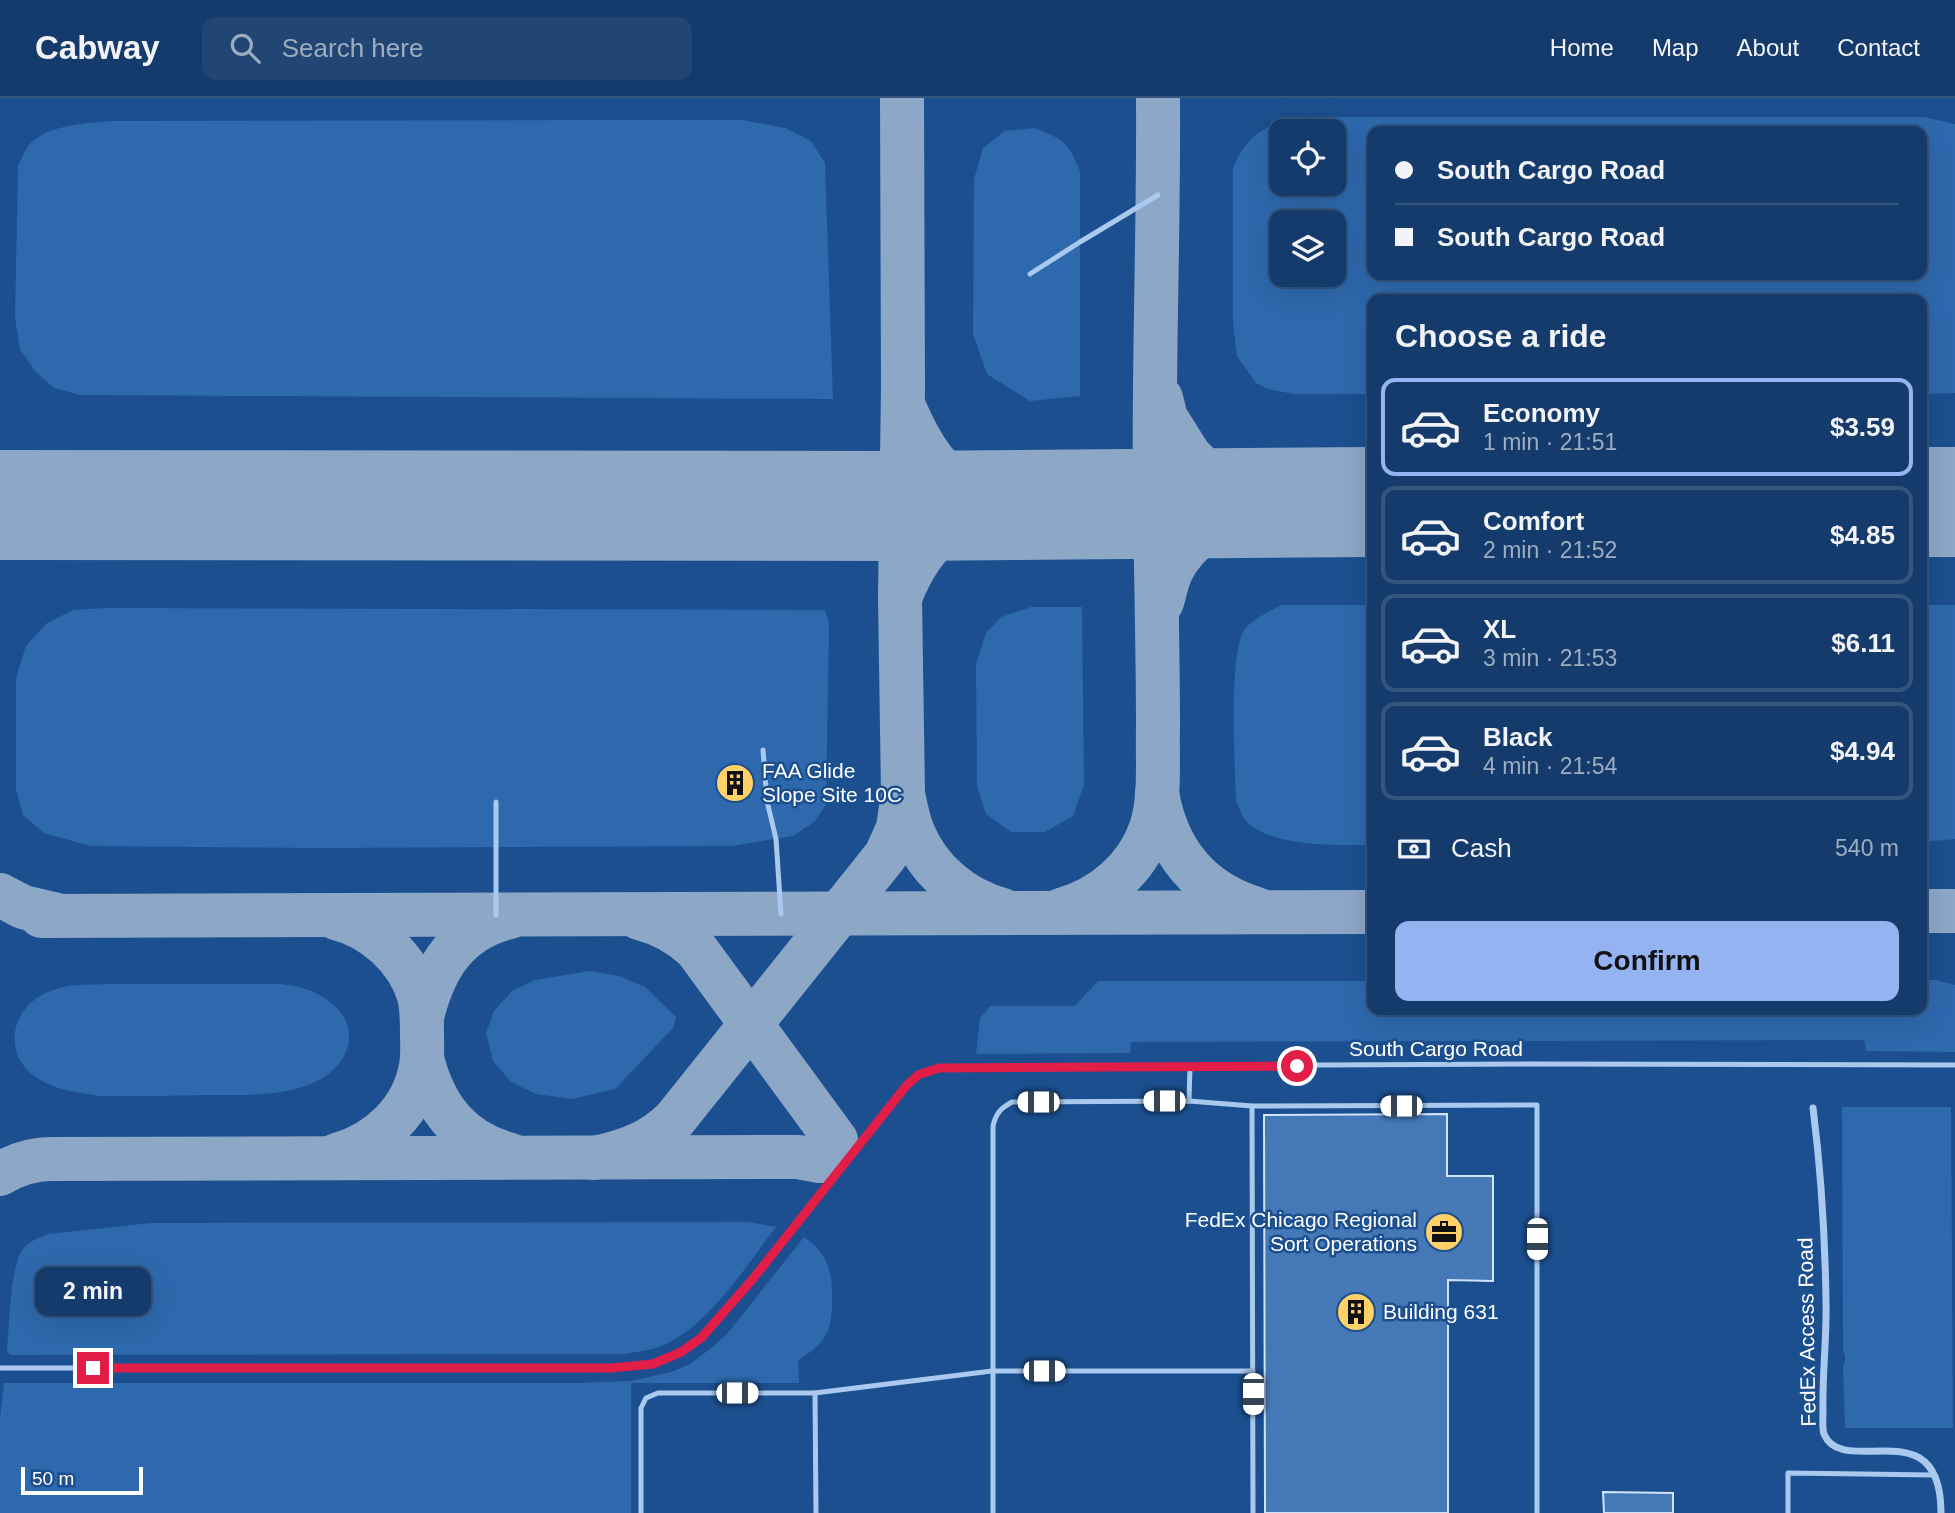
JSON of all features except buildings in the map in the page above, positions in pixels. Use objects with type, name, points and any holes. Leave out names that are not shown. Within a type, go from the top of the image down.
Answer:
[{"type":"street","name":"FedEx Access Road","points":[[1813,1108],[1819,1152],[1826,1300],[1824,1433],[1832,1443],[1843,1450],[1903,1451],[1922,1459],[1936,1475]]},
{"type":"street","points":[[1936,1475],[1941,1513]]},
{"type":"lane","points":[[1030,274],[1158,195]]},
{"type":"lane","points":[[763,750],[767,801],[776,839],[781,914]]},
{"type":"lane","points":[[496,802],[496,915]]},
{"type":"lane","name":"South Cargo Road","points":[[0,1368],[611,1368],[653,1364],[681,1352],[701,1338],[752,1280],[898,1096],[918,1075],[939,1068],[1537,1064],[1955,1065]]},
{"type":"lane","points":[[1189,1101],[1190,1067]]},
{"type":"lane","points":[[993,1513],[995,1116],[1002,1107],[1012,1102],[1189,1101],[1252,1106],[1537,1105],[1537,1513]]},
{"type":"lane","points":[[1252,1106],[1253,1513]]},
{"type":"lane","points":[[641,1513],[641,1408],[646,1398],[658,1393],[816,1393],[992,1371],[1252,1371]]},
{"type":"lane","points":[[816,1393],[816,1513]]},
{"type":"lane","points":[[1788,1513],[1788,1473],[1936,1475]]},
{"type":"shaded area","points":[[1924,117],[1955,124],[1955,393],[1927,394],[1927,294],[1367,294],[1367,394],[1294,394],[1268,389],[1256,383],[1237,356],[1233,324],[1233,168],[1247,144],[1269,127],[1269,196],[1346,196],[1346,119],[1300,119]]},
{"type":"shaded area","points":[[742,120],[785,128],[811,141],[825,163],[833,399],[80,395],[54,388],[35,371],[20,349],[15,318],[18,166],[28,146],[55,129],[110,121]]},
{"type":"shaded area","points":[[1035,128],[1064,143],[1080,172],[1080,396],[1030,401],[987,374],[973,334],[974,179],[983,148],[1005,131]]},
{"type":"shaded area","points":[[1281,605],[1367,605],[1367,845],[1306,843],[1272,836],[1257,830],[1246,821],[1236,801],[1236,661],[1245,629]]},
{"type":"shaded area","points":[[1927,605],[1955,605],[1955,839],[1927,842]]},
{"type":"shaded area","points":[[1031,607],[1082,607],[1084,785],[1073,816],[1045,832],[1011,832],[986,814],[977,786],[976,664],[986,633],[1001,617]]},
{"type":"shaded area","points":[[73,610],[825,610],[829,623],[826,805],[814,822],[793,836],[731,846],[90,846],[44,833],[23,815],[16,789],[16,678],[26,646],[47,623]]},
{"type":"shaded area","points":[[589,971],[619,976],[645,987],[676,1017],[673,1028],[615,1089],[572,1099],[536,1094],[511,1082],[493,1061],[486,1033],[494,1011],[512,991],[535,980]]},
{"type":"shaded area","points":[[1927,980],[1935,980],[1955,985],[1955,1052],[1866,1051],[1864,1040],[1131,1042],[1130,1053],[976,1054],[980,1018],[990,1006],[1075,1006],[1098,981],[1367,981],[1367,1015],[1927,1015]]},
{"type":"shaded area","points":[[280,984],[320,995],[338,1009],[345,1018],[348,1029],[348,1047],[337,1066],[326,1076],[300,1088],[248,1095],[100,1096],[66,1090],[42,1081],[23,1065],[17,1053],[16,1028],[28,1005],[39,996],[67,986]]},
{"type":"shaded area","points":[[1842,1107],[1951,1107],[1953,1428],[1845,1428]]},
{"type":"shaded area","points":[[748,1222],[776,1227],[708,1313],[674,1340],[644,1351],[624,1354],[11,1355],[7,1352],[13,1281],[19,1256],[29,1243],[48,1234],[151,1223]]},
{"type":"shaded area","points":[[804,1237],[819,1250],[828,1265],[832,1282],[832,1307],[826,1335],[817,1346],[798,1360],[799,1383],[631,1383],[631,1513],[0,1513],[0,1417],[4,1383],[631,1381],[671,1372],[690,1364],[710,1349],[727,1334]]},
{"type":"taxiway","points":[[594,1158],[638,1145],[675,1119],[886,855],[898,828],[903,794],[900,598],[903,387],[902,98]]},
{"type":"taxiway","points":[[1061,910],[1104,890],[1127,869],[1145,843],[1156,804],[1158,98]]},
{"type":"taxiway","points":[[1161,398],[1166,418],[1190,456],[1217,482],[1250,503],[1206,531],[1186,549],[1172,570],[1162,602]]},
{"type":"taxiway","points":[[902,593],[919,560],[940,535],[968,517],[1002,505],[980,497],[952,480],[933,459],[917,435],[905,409]]},
{"type":"taxiway","points":[[0,474],[15,487],[61,504]]},
{"type":"taxiway","points":[[0,537],[16,524],[61,504]]},
{"type":"taxiway","points":[[1157,793],[1169,833],[1189,866],[1218,892],[1257,909]]},
{"type":"taxiway","points":[[903,794],[913,832],[938,871],[974,899],[1003,910]]},
{"type":"taxiway","points":[[0,895],[23,907],[57,915]]},
{"type":"taxiway","points":[[1927,911],[1955,911]]},
{"type":"taxiway","points":[[41,916],[1367,912]]},
{"type":"taxiway","points":[[422,1017],[433,982],[451,953],[476,931],[510,917]]},
{"type":"taxiway","points":[[336,918],[350,922],[376,937],[398,957],[414,982],[422,1019],[421,1066],[411,1097],[380,1133],[352,1150],[337,1155]]},
{"type":"taxiway","points":[[639,918],[670,930],[696,949],[836,1140]]},
{"type":"taxiway","points":[[422,1058],[434,1092],[452,1120],[477,1141],[511,1155]]},
{"type":"taxiway","points":[[0,1174],[25,1163],[51,1159],[798,1157],[820,1161]]},
{"type":"runway","points":[[0,505],[902,506],[1367,502]]},
{"type":"runway","points":[[1927,502],[1955,502]]},
{"type":"place","name":"FAA Glide Slope Site 10C","points":[[735,783]]},
{"type":"place","name":"FedEx Chicago Regional Sort Operations","points":[[1444,1232]]},
{"type":"place","name":"Building 631","points":[[1356,1312]]},
{"type":"route","points":[[93,1368],[611,1368],[653,1364],[681,1352],[701,1338],[752,1280],[848,1157],[918,1075],[939,1068],[1297,1066]]}]
